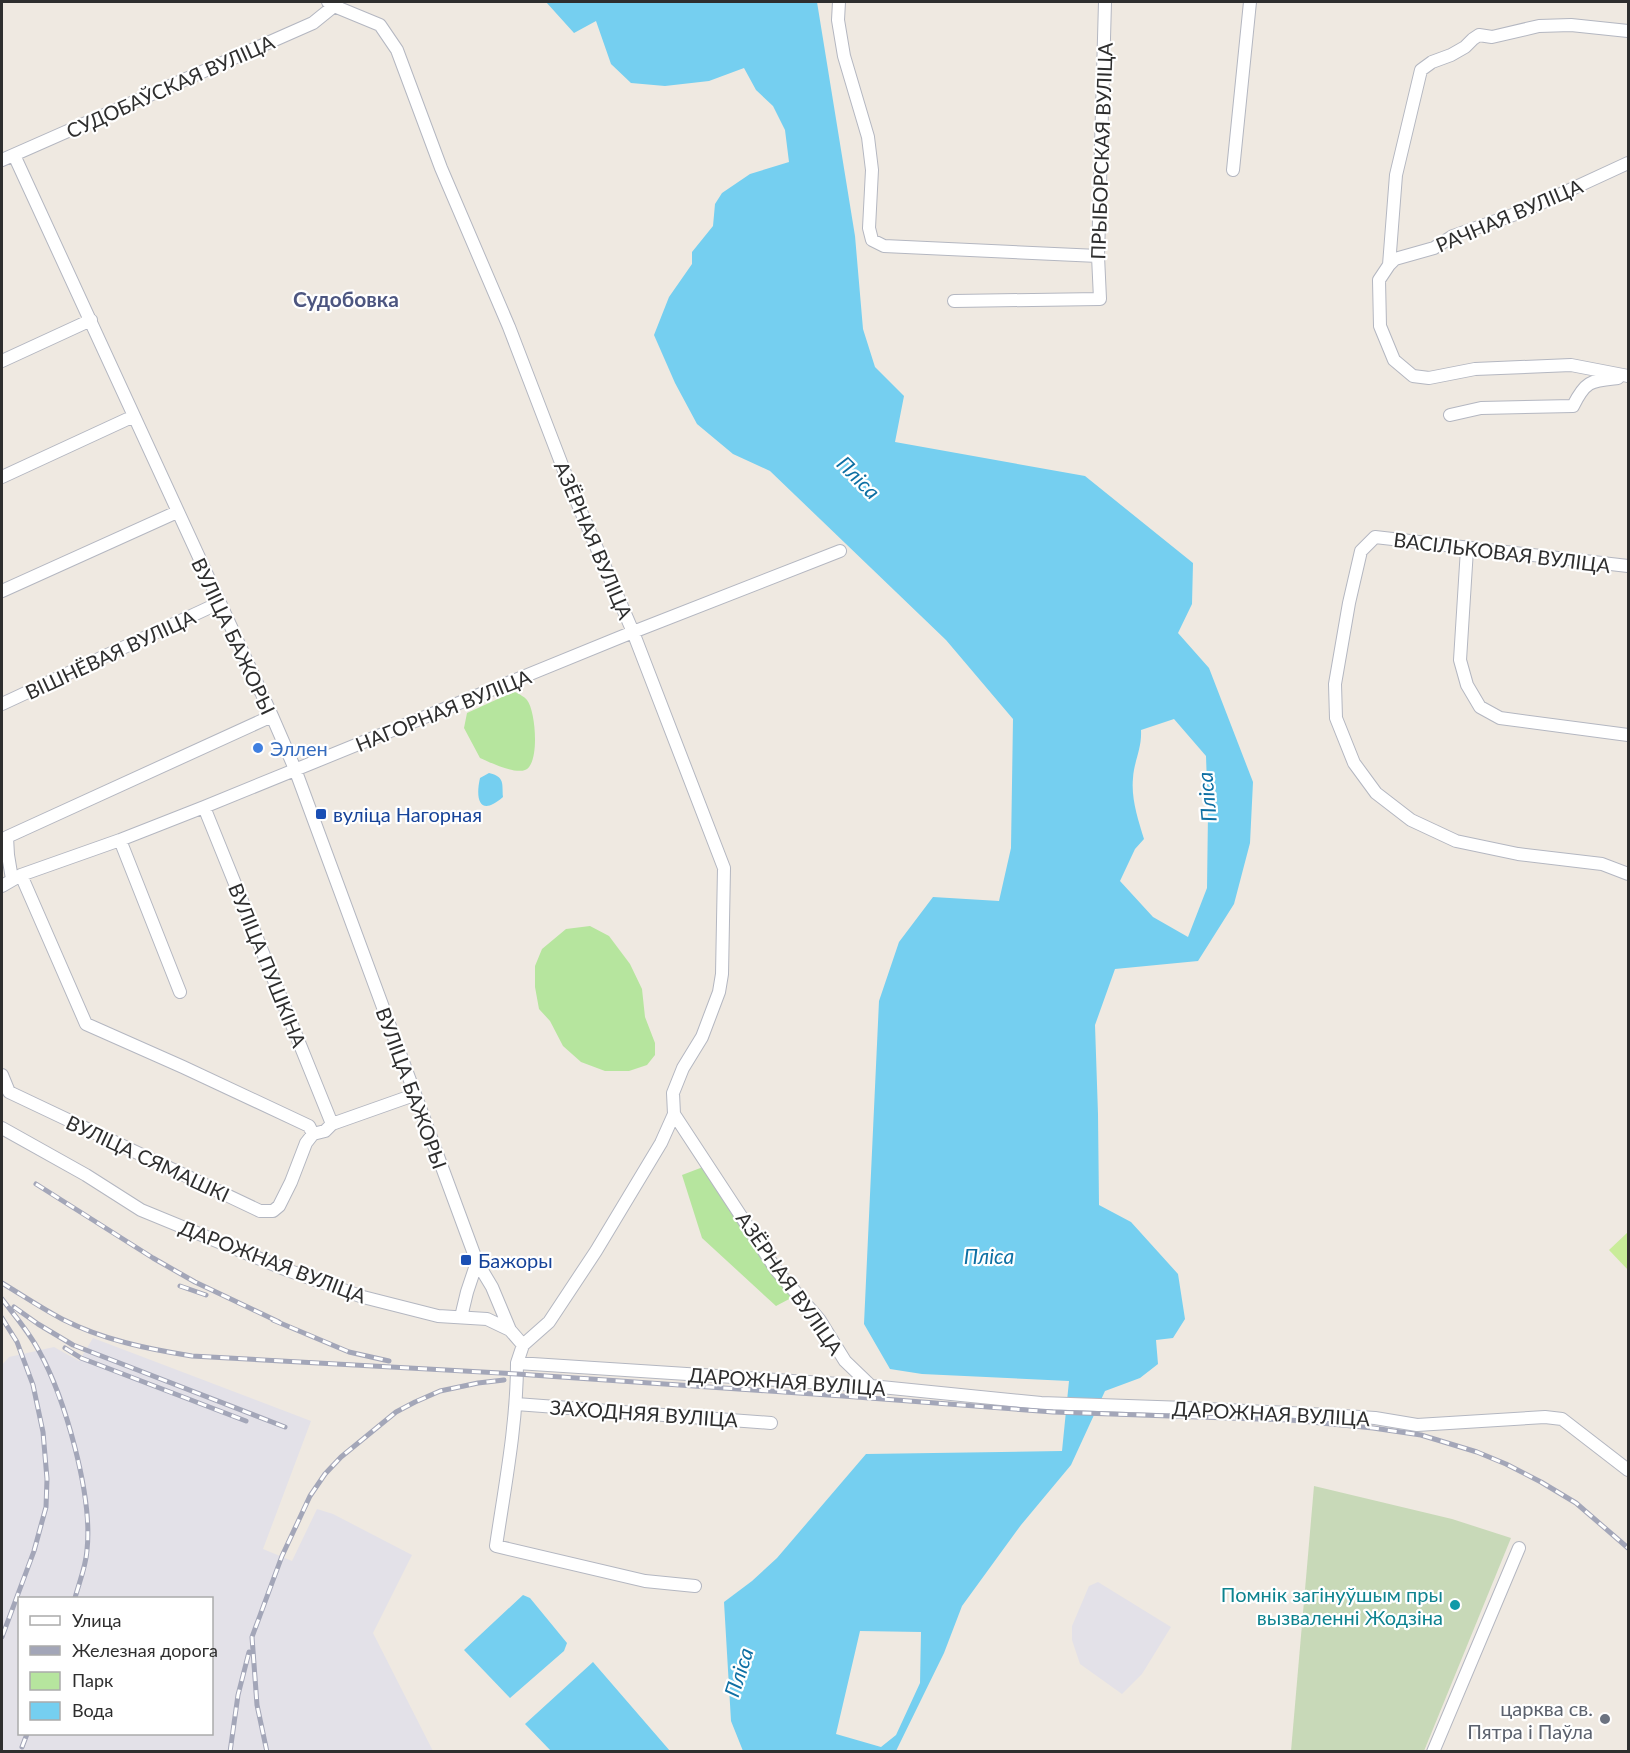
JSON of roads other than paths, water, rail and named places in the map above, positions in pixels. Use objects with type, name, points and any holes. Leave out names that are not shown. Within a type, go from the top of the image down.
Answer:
[{"type":"street","points":[[839,2],[838,20],[844,56],[868,137],[872,170],[869,228],[872,240],[884,246],[1098,256]]},
{"type":"street","name":"ПРЫБОРСКАЯ ВУЛІЦА","points":[[954,300],[1100,300],[1098,256],[1105,2]]},
{"type":"street","points":[[1233,170],[1251,2]]},
{"type":"street","name":"СУДОБАЎСКАЯ ВУЛІЦА","points":[[2,160],[313,23],[333,3]]},
{"type":"street","name":"АЗЁРНАЯ ВУЛІЦА","points":[[333,3],[380,25],[397,50],[441,168],[509,327],[570,486],[633,632],[724,868],[722,974],[702,1037],[683,1068],[673,1093],[674,1114],[661,1143],[596,1251],[549,1322],[523,1345]]},
{"type":"street","points":[[1629,31],[1571,25],[1539,26],[1492,37],[1479,35],[1465,47],[1432,62],[1421,70],[1396,174],[1389,265],[1379,280],[1380,326],[1394,360],[1413,376],[1429,378],[1474,369],[1571,365],[1629,376]]},
{"type":"street","name":"ВУЛІЦА БАЖОРЫ","points":[[14,156],[272,716],[370,971],[477,1262],[492,1287],[510,1330]]},
{"type":"street","name":"РАЧНАЯ ВУЛІЦА","points":[[1389,265],[1395,259],[1434,248],[1453,236],[1524,211],[1629,162]]},
{"type":"street","points":[[2,361],[91,320]]},
{"type":"street","points":[[1450,415],[1481,408],[1572,406],[1580,391],[1593,381],[1629,376]]},
{"type":"street","points":[[2,477],[134,416]]},
{"type":"street","points":[[2,591],[177,512]]},
{"type":"street","name":"ВАСІЛЬКОВАЯ ВУЛІЦА","points":[[1629,566],[1375,537],[1361,551],[1349,603],[1335,684],[1336,718],[1354,763],[1377,793],[1411,820],[1456,841],[1518,854],[1602,864],[1629,874]]},
{"type":"street","points":[[1467,549],[1460,660],[1467,685],[1480,707],[1500,718],[1629,735]]},
{"type":"street","name":"НАГОРНАЯ ВУЛІЦА","points":[[12,880],[204,807],[633,632],[840,551]]},
{"type":"street","name":"ВІШНЁВАЯ ВУЛІЦА","points":[[2,704],[219,603]]},
{"type":"street","points":[[272,716],[7,837],[12,880],[86,1024],[183,1067],[311,1130],[330,1119],[414,1095]]},
{"type":"street","name":"ВУЛІЦА ПУШКІНА","points":[[204,807],[330,1119]]},
{"type":"street","points":[[120,840],[180,992]]},
{"type":"street","name":"ВУЛІЦА СЯМАШКІ","points":[[2,1075],[5,1095],[260,1212],[273,1210],[279,1206],[311,1130]]},
{"type":"street","name":"АЗЁРНАЯ ВУЛІЦА","points":[[674,1114],[777,1271],[819,1319],[845,1361],[871,1386]]},
{"type":"street","name":"ДАРОЖНАЯ ВУЛІЦА","points":[[2,1128],[86,1174],[136,1207],[266,1262],[363,1297],[438,1316],[487,1319],[510,1330],[523,1345]]},
{"type":"street","points":[[461,1317],[477,1262]]},
{"type":"street","points":[[523,1345],[517,1363],[516,1404],[496,1546],[645,1581],[695,1586]]},
{"type":"street","name":"ДАРОЖНАЯ ВУЛІЦА","points":[[517,1363],[871,1386],[1053,1404],[1375,1418],[1417,1425],[1562,1419],[1629,1470]]},
{"type":"street","name":"ЗАХОДНЯЯ ВУЛІЦА","points":[[516,1404],[771,1423]]},
{"type":"street","points":[[1433,1752],[1519,1548]]},
{"type":"water","name":"Пліса","points":[[546,2],[817,2],[855,236],[863,329],[875,367],[904,396],[895,442],[1085,476],[1193,563],[1192,604],[1178,633],[1209,668],[1253,782],[1250,843],[1234,904],[1198,961],[1115,969],[1095,1025],[1099,1205],[1131,1222],[1178,1274],[1185,1319],[1173,1338],[1156,1340],[1158,1364],[1140,1378],[1105,1391],[1071,1465],[1021,1525],[962,1606],[944,1653],[896,1751],[743,1751],[731,1721],[724,1602],[777,1558],[866,1454],[1062,1451],[1069,1381],[922,1374],[890,1369],[864,1324],[879,1001],[899,942],[933,897],[999,901],[1011,848],[1013,719],[946,640],[770,471],[733,454],[697,424],[675,383],[654,335],[669,297],[692,264],[692,252],[713,226],[715,204],[722,193],[750,174],[789,162],[785,130],[773,106],[756,90],[744,68],[709,81],[665,86],[631,83],[611,64],[596,21],[574,33]],"holes":[[[1174,719],[1206,756],[1207,888],[1188,937],[1153,917],[1120,881],[1135,849],[1144,839],[1133,794],[1141,730]],[[860,1631],[921,1632],[920,1683],[896,1735],[881,1747],[836,1734]]]},
{"type":"water","points":[[489,773],[500,779],[503,797],[489,806],[484,806],[478,793],[480,778]]},
{"type":"water","points":[[523,1595],[530,1598],[567,1643],[564,1651],[510,1698],[464,1650]]},
{"type":"water","points":[[593,1662],[670,1751],[551,1751],[525,1724]]},
{"type":"railway","points":[[36,1184],[195,1282],[279,1322]]},
{"type":"railway","points":[[2,1283],[54,1315],[93,1333],[142,1347],[192,1356],[517,1374],[1053,1412],[1290,1420],[1421,1435],[1477,1452],[1541,1482],[1576,1503],[1628,1548]]},
{"type":"railway","points":[[180,1286],[206,1295]]},
{"type":"railway","points":[[2,1299],[31,1337],[49,1371],[75,1448],[86,1503],[88,1528],[85,1562],[75,1597]]},
{"type":"railway","points":[[14,1307],[73,1345],[285,1427]]},
{"type":"railway","points":[[2,1318],[17,1342],[33,1385],[43,1432],[47,1479],[46,1507],[34,1551],[2,1637]]},
{"type":"railway","points":[[273,1320],[349,1352],[389,1361]]},
{"type":"railway","points":[[65,1348],[81,1358],[246,1421]]},
{"type":"railway","points":[[267,1752],[257,1705],[252,1637],[282,1556],[310,1496],[325,1474],[341,1457],[396,1412],[440,1391],[504,1380]]},
{"type":"railway","points":[[230,1752],[238,1695],[249,1652]]},
{"type":"railway","points":[[22,1747],[27,1735]]},
{"type":"place","name":"Эллен","points":[[258,748]]},
{"type":"place","name":"вуліца Нагорная","points":[[321,814]]},
{"type":"place","name":"Бажоры","points":[[466,1260]]},
{"type":"place","name":"Помнік загінуўшым пры вызваленні Жодзіна","points":[[1455,1605]]},
{"type":"place","name":"царква св. Пятра і Паўла","points":[[1605,1719]]},
{"type":"district","name":"Судобовка","points":[[346,298]]}]
